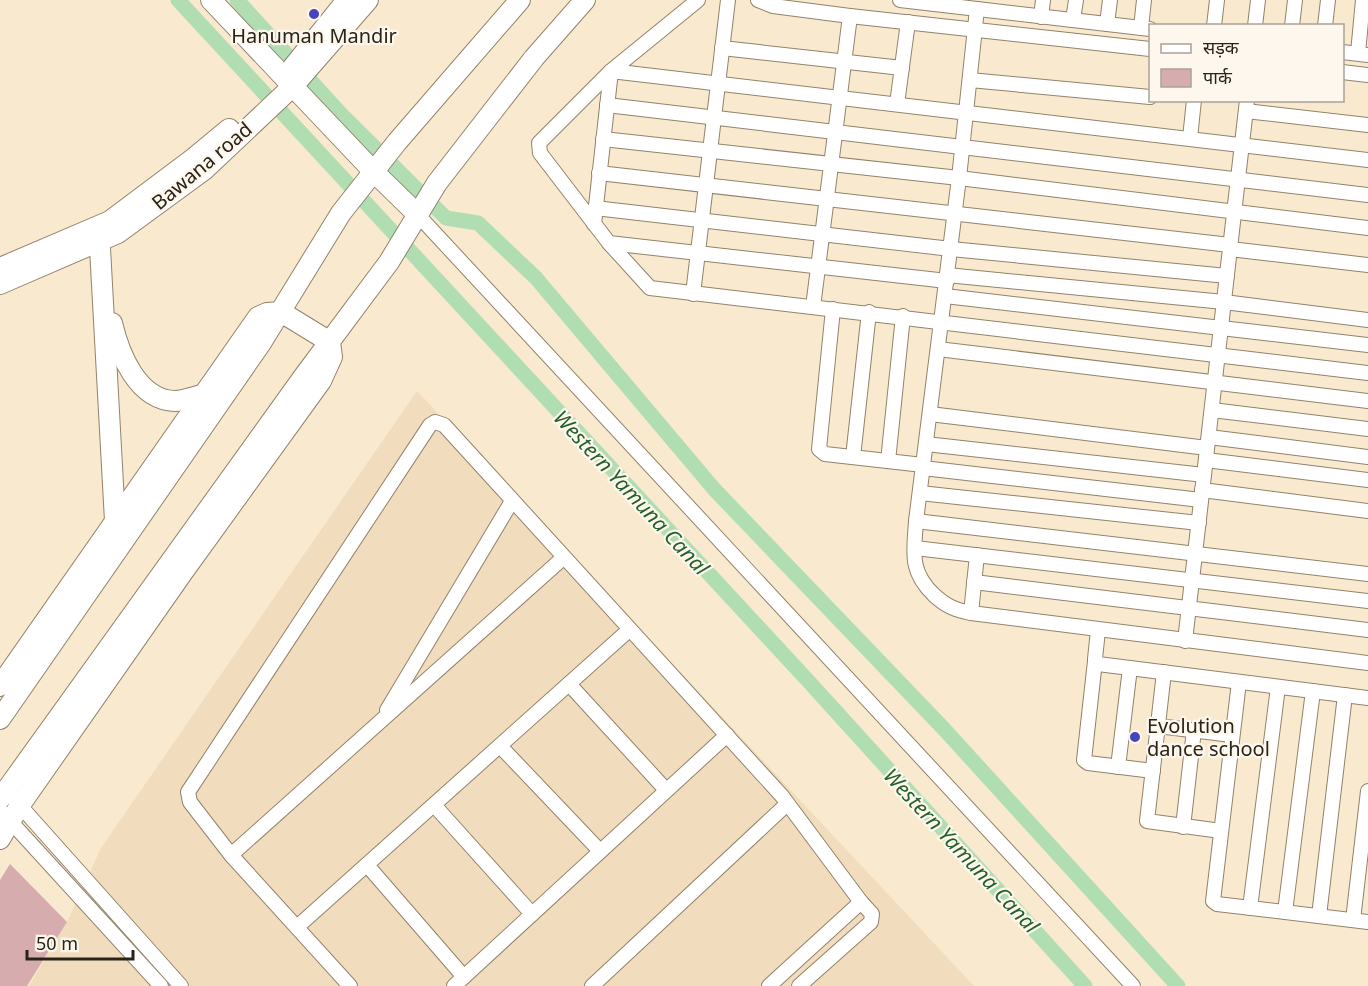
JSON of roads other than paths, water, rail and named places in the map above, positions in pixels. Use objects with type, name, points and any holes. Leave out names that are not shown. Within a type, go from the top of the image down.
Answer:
[{"type":"street","points":[[211,0],[287,82],[418,213],[1133,986]]},
{"type":"street","name":"Bawana road","points":[[287,82],[346,0]]},
{"type":"street","name":"Bawana road","points":[[0,268],[99,235],[118,233],[204,170],[254,114],[369,0]]},
{"type":"street","points":[[0,719],[281,312],[341,213],[397,142],[520,0]]},
{"type":"street","points":[[161,986],[10,812],[2,790],[390,262],[437,183],[534,58],[585,0]]},
{"type":"street","points":[[698,0],[611,70],[539,143],[540,153],[594,224],[650,288],[942,320],[1368,373]]},
{"type":"street","points":[[693,294],[728,0]]},
{"type":"street","points":[[758,0],[773,6],[850,16],[1149,49]]},
{"type":"street","points":[[900,0],[977,9],[1007,6],[1041,16],[1146,29],[1144,0]]},
{"type":"street","points":[[1041,16],[1043,0]]},
{"type":"street","points":[[1073,20],[1076,0]]},
{"type":"street","points":[[1107,24],[1110,0]]},
{"type":"street","points":[[1215,24],[1217,0]]},
{"type":"street","points":[[1255,24],[1258,0]]},
{"type":"street","points":[[1292,24],[1295,0]]},
{"type":"street","points":[[1325,24],[1328,0]]},
{"type":"street","points":[[1344,52],[1363,54],[1363,0]]},
{"type":"street","points":[[977,9],[951,249],[916,521],[915,567],[922,583],[950,608],[971,613],[1368,663]]},
{"type":"street","points":[[813,307],[850,16]]},
{"type":"street","points":[[897,104],[908,22]]},
{"type":"street","points":[[722,48],[902,69]]},
{"type":"street","points":[[611,70],[1368,159]]},
{"type":"street","points":[[594,224],[611,70]]},
{"type":"street","points":[[1344,72],[1368,75]]},
{"type":"street","points":[[970,80],[1149,97]]},
{"type":"street","points":[[1190,138],[1191,102]]},
{"type":"street","points":[[607,105],[1368,195]]},
{"type":"street","points":[[1185,641],[1246,106],[1368,125]]},
{"type":"street","name":"Bawana road","points":[[0,284],[99,235],[194,158],[254,114]]},
{"type":"street","points":[[603,139],[959,178],[1368,228]]},
{"type":"street","points":[[599,173],[1368,265]]},
{"type":"street","points":[[595,207],[951,249],[1227,276]]},
{"type":"street","points":[[118,233],[110,258],[108,298],[116,339],[131,372],[151,394],[174,401],[202,395]]},
{"type":"street","points":[[99,235],[115,521]]},
{"type":"street","points":[[609,243],[818,267],[1224,302],[1368,320]]},
{"type":"street","points":[[945,296],[1368,345]]},
{"type":"street","points":[[833,309],[819,449],[825,454],[1368,511]]},
{"type":"street","points":[[0,686],[258,317],[267,313],[281,312],[330,342]]},
{"type":"street","points":[[853,457],[869,312]]},
{"type":"street","points":[[888,461],[903,316]]},
{"type":"street","points":[[0,839],[10,812],[321,381],[332,357],[330,342]]},
{"type":"street","points":[[938,350],[1368,401]]},
{"type":"street","points":[[1212,410],[1368,429]]},
{"type":"street","points":[[930,414],[1207,448],[1368,456]]},
{"type":"street","points":[[347,985],[231,855],[190,802],[188,792],[430,425],[439,422],[787,804],[872,914],[870,922],[799,986]]},
{"type":"street","points":[[926,444],[1204,475]]},
{"type":"street","points":[[1207,448],[1368,480]]},
{"type":"street","points":[[920,493],[1199,524]]},
{"type":"street","points":[[380,722],[512,501]]},
{"type":"street","points":[[916,521],[1368,574]]},
{"type":"street","points":[[915,548],[1368,601]]},
{"type":"street","points":[[971,613],[977,555]]},
{"type":"street","points":[[231,855],[563,558]]},
{"type":"street","points":[[974,582],[1368,630]]},
{"type":"street","points":[[297,927],[629,630]]},
{"type":"street","points":[[1098,630],[1083,757],[1088,763],[1153,771]]},
{"type":"street","points":[[1095,661],[1130,668],[1368,698]]},
{"type":"street","points":[[1118,766],[1130,668]]},
{"type":"street","points":[[1164,672],[1147,821],[1221,831]]},
{"type":"street","points":[[1239,682],[1213,901],[1217,904],[1368,922]]},
{"type":"street","points":[[568,684],[666,790]]},
{"type":"street","points":[[1250,908],[1278,687]]},
{"type":"street","points":[[1285,912],[1313,691]]},
{"type":"street","points":[[1319,916],[1345,695]]},
{"type":"street","points":[[1158,726],[1232,735]]},
{"type":"street","points":[[1183,827],[1194,730]]},
{"type":"street","points":[[367,865],[459,981],[726,735]]},
{"type":"street","points":[[500,746],[600,851]]},
{"type":"street","points":[[1353,920],[1368,791]]},
{"type":"street","points":[[592,986],[787,804]]},
{"type":"street","points":[[434,805],[532,914]]},
{"type":"street","points":[[10,812],[181,986]]},
{"type":"street","points":[[769,986],[861,902]]},
{"type":"waterway","name":"Western Yamuna Canal","points":[[178,0],[811,684],[1085,986]]},
{"type":"waterway","points":[[237,0],[341,114],[446,218],[478,223],[536,278],[714,489],[944,729],[1178,986]]},
{"type":"place","name":"Hanuman Mandir","points":[[314,14]]},
{"type":"place","name":"Evolution dance school","points":[[1135,737]]}]
